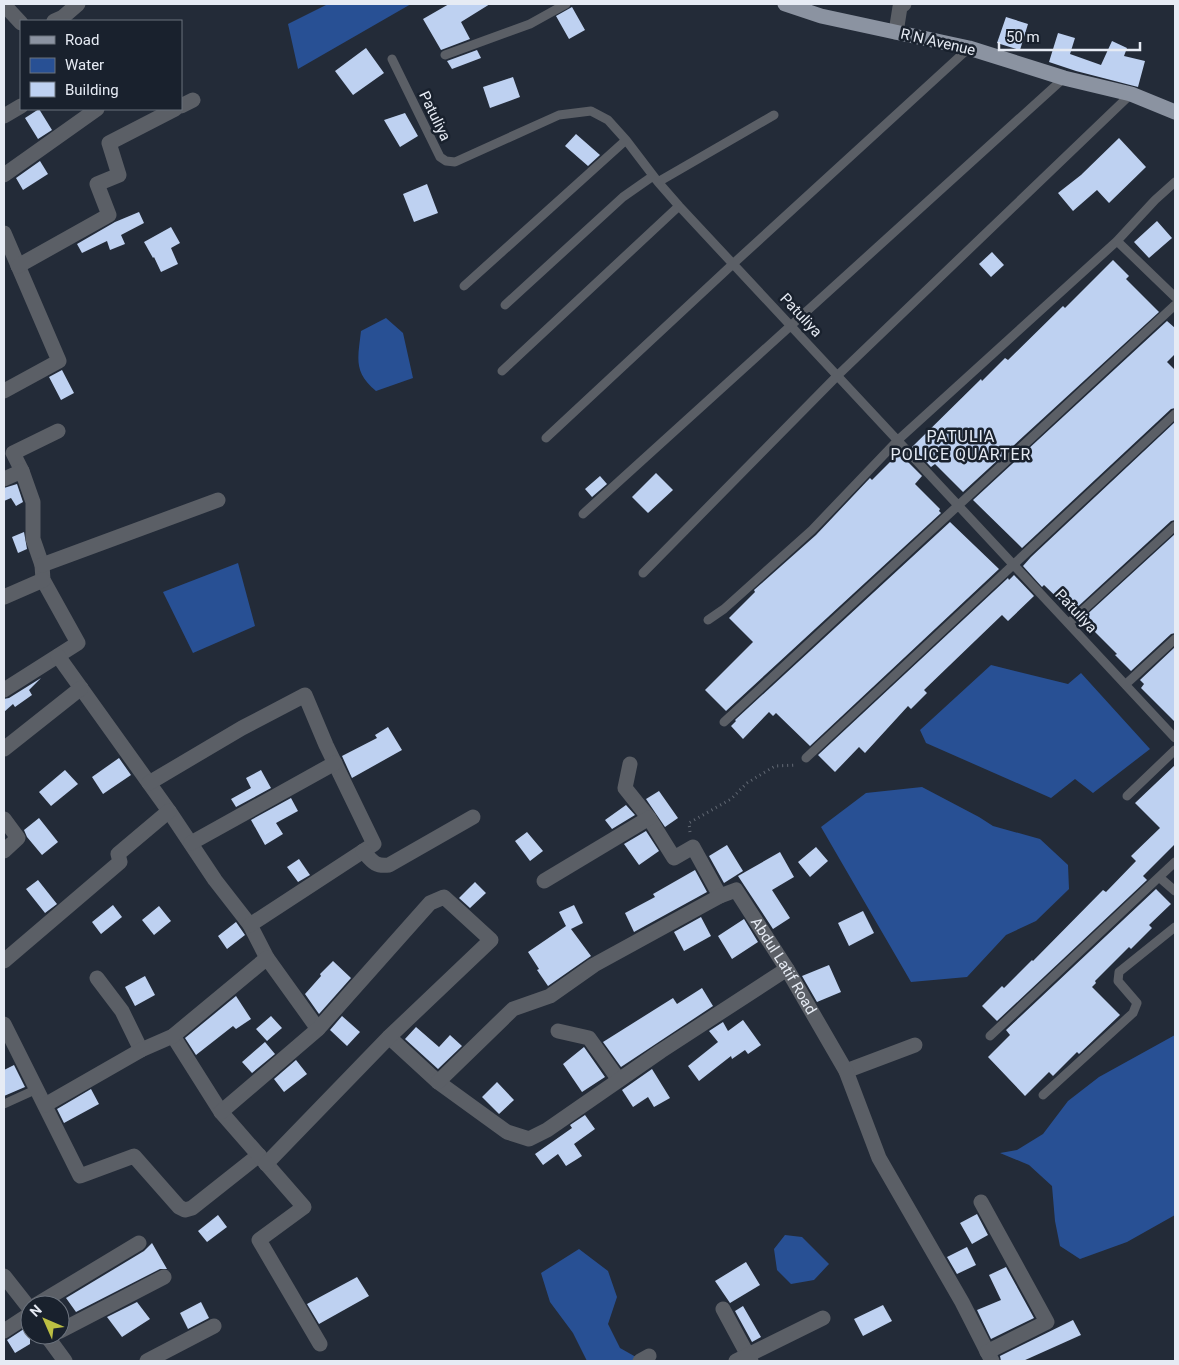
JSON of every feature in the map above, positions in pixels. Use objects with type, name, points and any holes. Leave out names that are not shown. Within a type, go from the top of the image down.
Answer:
[{"type":"main road","name":"R N Avenue","points":[[785,4],[821,16],[969,48],[1064,78],[1131,94],[1175,112]]},
{"type":"street","points":[[5,4],[20,22]]},
{"type":"street","points":[[56,20],[63,17],[78,4]]},
{"type":"street","points":[[896,32],[900,7],[904,4]]},
{"type":"street","points":[[4,116],[20,107]]},
{"type":"street","points":[[4,175],[96,110]]},
{"type":"street","points":[[18,266],[109,215],[98,184],[119,175],[109,144],[173,110]]},
{"type":"street","points":[[4,233],[59,361],[4,391]]},
{"type":"street","points":[[4,690],[78,643],[42,572],[33,538],[34,502],[13,453],[58,431]]},
{"type":"street","points":[[4,479],[22,471]]},
{"type":"street","points":[[4,597],[42,572],[218,500]]},
{"type":"street","points":[[58,656],[170,812],[215,880],[250,925],[268,958],[318,1029]]},
{"type":"street","points":[[4,749],[81,688]]},
{"type":"street","points":[[149,783],[242,728],[305,694],[335,763],[374,844],[250,925]]},
{"type":"street","points":[[191,843],[335,763]]},
{"type":"street","points":[[438,1082],[513,1009],[550,996],[594,965],[720,896],[693,847],[674,858],[649,818],[625,788],[630,764]]},
{"type":"street","points":[[4,961],[120,862],[118,854],[170,812]]},
{"type":"street","points":[[363,851],[380,866],[389,865],[473,817]]},
{"type":"street","points":[[544,881],[649,818]]},
{"type":"street","points":[[4,819],[18,838],[4,851]]},
{"type":"street","name":"Abdul Latif Road","points":[[720,896],[736,890],[787,969],[846,1071],[879,1158],[962,1302],[989,1356]]},
{"type":"street","points":[[4,1024],[38,1088],[80,1176],[134,1156],[179,1207],[186,1210],[192,1208],[263,1159],[491,940],[444,897],[430,902],[318,1029],[221,1112]]},
{"type":"street","points":[[45,1105],[141,1050],[173,1036],[268,958]]},
{"type":"street","points":[[389,1038],[438,1082],[507,1132],[528,1139],[547,1130],[661,1051],[787,969]]},
{"type":"street","points":[[97,978],[122,1011],[141,1050]]},
{"type":"street","points":[[558,1031],[589,1038],[619,1080]]},
{"type":"street","points":[[173,1036],[221,1112],[304,1207],[259,1240],[320,1344]]},
{"type":"street","points":[[846,1071],[915,1045]]},
{"type":"street","points":[[981,1202],[1047,1322],[989,1356]]},
{"type":"street","points":[[53,1295],[139,1243]]},
{"type":"street","points":[[4,1276],[20,1296]]},
{"type":"street","points":[[70,1326],[164,1277]]},
{"type":"street","points":[[723,1309],[745,1359],[824,1318]]},
{"type":"street","points":[[4,1331],[20,1321]]},
{"type":"street","points":[[147,1361],[214,1326]]},
{"type":"street","points":[[57,1345],[65,1361]]},
{"type":"lane","points":[[445,55],[530,24],[566,4]]},
{"type":"lane","points":[[546,438],[969,48]]},
{"type":"lane","name":"Patuliya","points":[[392,59],[440,157],[446,162],[455,162],[559,115],[591,111],[608,120],[679,206],[1175,738]]},
{"type":"lane","points":[[583,514],[1064,78]]},
{"type":"lane","points":[[644,573],[838,376],[1131,94]]},
{"type":"lane","points":[[506,305],[623,197],[774,115]]},
{"type":"lane","points":[[464,286],[626,140]]},
{"type":"lane","points":[[708,620],[724,609],[812,530],[898,440],[1117,241],[1155,200],[1175,182]]},
{"type":"lane","points":[[502,371],[679,206]]},
{"type":"lane","points":[[1117,241],[1175,297]]},
{"type":"lane","points":[[724,722],[1175,305]]},
{"type":"lane","points":[[806,758],[1175,414]]},
{"type":"lane","points":[[1069,623],[1175,526]]},
{"type":"lane","points":[[1126,684],[1175,639]]},
{"type":"lane","points":[[1127,796],[1175,750]]},
{"type":"lane","points":[[990,1036],[1175,862]]},
{"type":"lane","points":[[1159,877],[1175,891]]},
{"type":"lane","points":[[1043,1095],[1133,1013],[1137,1002],[1118,981],[1119,972],[1175,927]]},
{"type":"lane","points":[[4,1104],[38,1088]]},
{"type":"path","points":[[693,847],[689,823],[731,800],[747,783],[775,766],[796,765],[806,758]]},
{"type":"water","points":[[328,4],[411,4],[298,69],[288,24]]},
{"type":"water","points":[[386,318],[403,333],[413,378],[376,391],[360,371],[358,357],[361,331]]},
{"type":"water","points":[[238,563],[255,626],[193,653],[163,592]]},
{"type":"water","points":[[991,665],[1068,684],[1081,673],[1150,749],[1093,793],[1075,779],[1051,798],[926,743],[920,730]]},
{"type":"water","points":[[922,787],[993,826],[1040,839],[1068,865],[1069,889],[1036,921],[1006,935],[967,977],[911,982],[821,827],[866,793]]},
{"type":"water","points":[[1175,1035],[1175,1215],[1127,1242],[1080,1259],[1060,1246],[1055,1221],[1052,1186],[1029,1165],[1000,1153],[1017,1150],[1043,1134],[1068,1101],[1099,1077]]},
{"type":"water","points":[[785,1235],[802,1237],[829,1264],[814,1280],[791,1284],[777,1270],[774,1249]]},
{"type":"water","points":[[579,1249],[608,1271],[617,1297],[608,1324],[620,1348],[643,1361],[587,1361],[573,1333],[550,1302],[541,1273]]},
{"type":"building","points":[[449,4],[490,4],[461,22],[470,39],[441,50],[423,19]]},
{"type":"building","points":[[572,7],[585,30],[569,39],[556,16]]},
{"type":"building","points":[[1006,17],[1028,24],[1020,50],[997,43]]},
{"type":"building","points":[[1058,33],[1075,38],[1070,54],[1101,65],[1112,41],[1127,48],[1124,56],[1145,61],[1138,87],[1049,62]]},
{"type":"building","points":[[366,48],[384,73],[353,95],[335,71]]},
{"type":"building","points":[[477,50],[481,58],[452,69],[447,61]]},
{"type":"building","points":[[513,77],[520,97],[490,108],[483,87]]},
{"type":"building","points":[[40,110],[52,130],[38,139],[25,118]]},
{"type":"building","points":[[405,113],[418,136],[400,147],[384,120]]},
{"type":"building","points":[[576,134],[600,155],[588,166],[565,146]]},
{"type":"building","points":[[1119,138],[1146,167],[1109,203],[1097,190],[1073,211],[1058,193],[1081,175]]},
{"type":"building","points":[[40,161],[48,174],[23,190],[16,178]]},
{"type":"building","points":[[427,184],[438,213],[414,222],[403,194]]},
{"type":"building","points":[[139,212],[144,223],[121,235],[125,244],[110,250],[107,241],[82,253],[77,244],[115,222]]},
{"type":"building","points":[[1157,221],[1172,238],[1149,258],[1134,242]]},
{"type":"building","points":[[171,227],[180,243],[171,248],[178,264],[161,272],[144,242]]},
{"type":"building","points":[[992,252],[1004,265],[991,277],[979,264]]},
{"type":"building","points":[[1113,260],[1129,276],[1126,279],[1159,312],[963,492],[935,464],[931,467],[912,447],[981,379],[982,381],[1005,358],[1008,360],[1063,306],[1065,308]]},
{"type":"building","points":[[1167,321],[1175,328],[1175,354],[1167,362],[1175,370],[1175,408],[1171,409],[1022,548],[973,500]]},
{"type":"building","points":[[62,370],[74,393],[61,400],[49,377]]},
{"type":"building","points":[[1175,422],[1175,520],[1171,521],[1072,612],[1044,585],[1042,587],[1023,566]]},
{"type":"building","points":[[899,453],[922,476],[915,484],[940,509],[941,513],[726,711],[705,690],[753,642],[729,618],[755,592],[754,590],[816,535],[870,478],[872,480]]},
{"type":"building","points":[[656,473],[673,490],[648,513],[632,497]]},
{"type":"building","points":[[600,476],[607,484],[592,497],[585,489]]},
{"type":"building","points":[[17,484],[23,502],[16,506],[11,498],[4,501],[4,488]]},
{"type":"building","points":[[950,522],[999,569],[810,746],[776,713],[773,716],[769,712],[743,739],[731,726],[735,720]]},
{"type":"building","points":[[24,532],[27,549],[18,553],[12,537]]},
{"type":"building","points":[[1175,534],[1175,633],[1171,634],[1131,671],[1082,619]]},
{"type":"building","points":[[1014,575],[1034,596],[1008,621],[1002,615],[924,690],[927,693],[911,709],[908,706],[865,753],[859,747],[835,772],[818,755],[1008,578],[1009,580]]},
{"type":"building","points":[[1175,647],[1175,722],[1141,688],[1144,684],[1140,680]]},
{"type":"building","points":[[41,678],[29,690],[32,695],[15,707],[13,704],[4,712],[4,699],[9,698]]},
{"type":"building","points":[[388,727],[402,750],[352,778],[342,756],[377,738],[375,735]]},
{"type":"building","points":[[119,758],[131,775],[103,794],[92,777]]},
{"type":"building","points":[[1175,765],[1175,844],[1143,876],[1147,880],[997,1021],[982,1006],[1002,986],[1004,988],[1033,961],[1103,890],[1106,892],[1136,861],[1131,856],[1160,828],[1135,803]]},
{"type":"building","points":[[65,770],[78,784],[51,806],[39,792]]},
{"type":"building","points":[[261,770],[271,788],[236,807],[231,799],[251,788],[246,778]]},
{"type":"building","points":[[659,791],[678,818],[665,827],[646,799]]},
{"type":"building","points":[[291,798],[298,811],[276,823],[283,834],[265,845],[251,820]]},
{"type":"building","points":[[626,805],[635,815],[612,829],[605,820]]},
{"type":"building","points":[[39,818],[58,842],[42,855],[27,837],[24,830]]},
{"type":"building","points":[[646,831],[659,851],[639,865],[624,844]]},
{"type":"building","points":[[527,832],[543,851],[530,861],[515,841]]},
{"type":"building","points":[[727,845],[743,871],[724,883],[709,856]]},
{"type":"building","points":[[816,847],[828,861],[810,877],[798,862]]},
{"type":"building","points":[[780,852],[794,877],[772,890],[790,918],[773,929],[738,876]]},
{"type":"building","points":[[299,859],[310,875],[298,882],[287,867]]},
{"type":"building","points":[[695,870],[707,892],[634,932],[625,913],[655,897],[653,894]]},
{"type":"building","points":[[38,880],[57,904],[45,913],[26,889]]},
{"type":"building","points":[[475,882],[486,893],[470,908],[459,898]]},
{"type":"building","points":[[1156,889],[1171,904],[1149,925],[1152,928],[1131,949],[1129,947],[1095,981],[1096,983],[1092,987],[1120,1015],[1079,1054],[1077,1052],[1053,1076],[1049,1072],[1025,1096],[988,1057],[1010,1035],[1006,1030]]},
{"type":"building","points":[[113,905],[122,917],[101,934],[92,922]]},
{"type":"building","points":[[574,905],[583,923],[571,929],[591,956],[548,986],[528,952],[566,926],[559,912]]},
{"type":"building","points":[[159,906],[171,921],[154,935],[142,920]]},
{"type":"building","points":[[863,911],[874,933],[849,946],[838,923]]},
{"type":"building","points":[[701,917],[711,936],[684,951],[674,932]]},
{"type":"building","points":[[744,919],[758,942],[732,959],[718,936]]},
{"type":"building","points":[[236,922],[245,935],[227,949],[218,936]]},
{"type":"building","points":[[333,961],[351,978],[319,1014],[305,994],[321,976],[320,974]]},
{"type":"building","points":[[829,965],[841,992],[817,1002],[802,976]]},
{"type":"building","points":[[145,976],[155,995],[135,1006],[125,987]]},
{"type":"building","points":[[702,988],[713,1006],[621,1067],[603,1042],[673,998],[677,1004]]},
{"type":"building","points":[[236,996],[251,1019],[236,1029],[233,1026],[196,1055],[185,1038]]},
{"type":"building","points":[[271,1016],[282,1028],[267,1041],[256,1029]]},
{"type":"building","points":[[342,1016],[360,1032],[347,1046],[330,1030]]},
{"type":"building","points":[[743,1020],[761,1045],[748,1054],[745,1050],[732,1059],[731,1056],[699,1081],[688,1066],[718,1042],[709,1031],[723,1022],[728,1031]]},
{"type":"building","points":[[416,1027],[439,1047],[450,1035],[462,1046],[438,1069],[405,1039]]},
{"type":"building","points":[[265,1042],[275,1054],[252,1073],[242,1062]]},
{"type":"building","points":[[584,1047],[605,1077],[582,1092],[563,1064]]},
{"type":"building","points":[[296,1060],[307,1074],[284,1092],[274,1079]]},
{"type":"building","points":[[14,1065],[25,1087],[4,1096],[4,1070]]},
{"type":"building","points":[[652,1069],[670,1098],[654,1107],[648,1097],[633,1107],[622,1090]]},
{"type":"building","points":[[497,1082],[514,1100],[499,1114],[482,1097]]},
{"type":"building","points":[[91,1089],[99,1104],[64,1123],[57,1109]]},
{"type":"building","points":[[585,1115],[595,1129],[574,1144],[582,1156],[566,1166],[558,1154],[543,1165],[535,1154],[572,1128],[570,1125]]},
{"type":"building","points":[[977,1214],[988,1235],[972,1244],[960,1223]]},
{"type":"building","points":[[218,1215],[227,1227],[207,1242],[198,1231]]},
{"type":"building","points":[[152,1243],[167,1269],[160,1269],[76,1312],[70,1304],[70,1296],[144,1251]]},
{"type":"building","points":[[967,1247],[976,1265],[957,1274],[947,1257]]},
{"type":"building","points":[[746,1262],[760,1285],[730,1303],[715,1281]]},
{"type":"building","points":[[1006,1267],[1034,1318],[991,1339],[977,1310],[1001,1300],[989,1275]]},
{"type":"building","points":[[357,1277],[369,1296],[319,1324],[307,1304]]},
{"type":"building","points":[[137,1302],[150,1319],[122,1337],[107,1317]]},
{"type":"building","points":[[201,1302],[209,1318],[188,1329],[180,1313]]},
{"type":"building","points":[[883,1305],[892,1321],[863,1336],[854,1319]]},
{"type":"building","points":[[743,1306],[761,1337],[752,1342],[735,1311]]},
{"type":"building","points":[[1073,1320],[1081,1335],[1023,1361],[1001,1361],[1000,1356]]},
{"type":"building","points":[[20,1332],[20,1345],[28,1345],[15,1353],[7,1340]]},
{"type":"district","name":"PATULIA POLICE QUARTER","points":[[961,445]]}]
